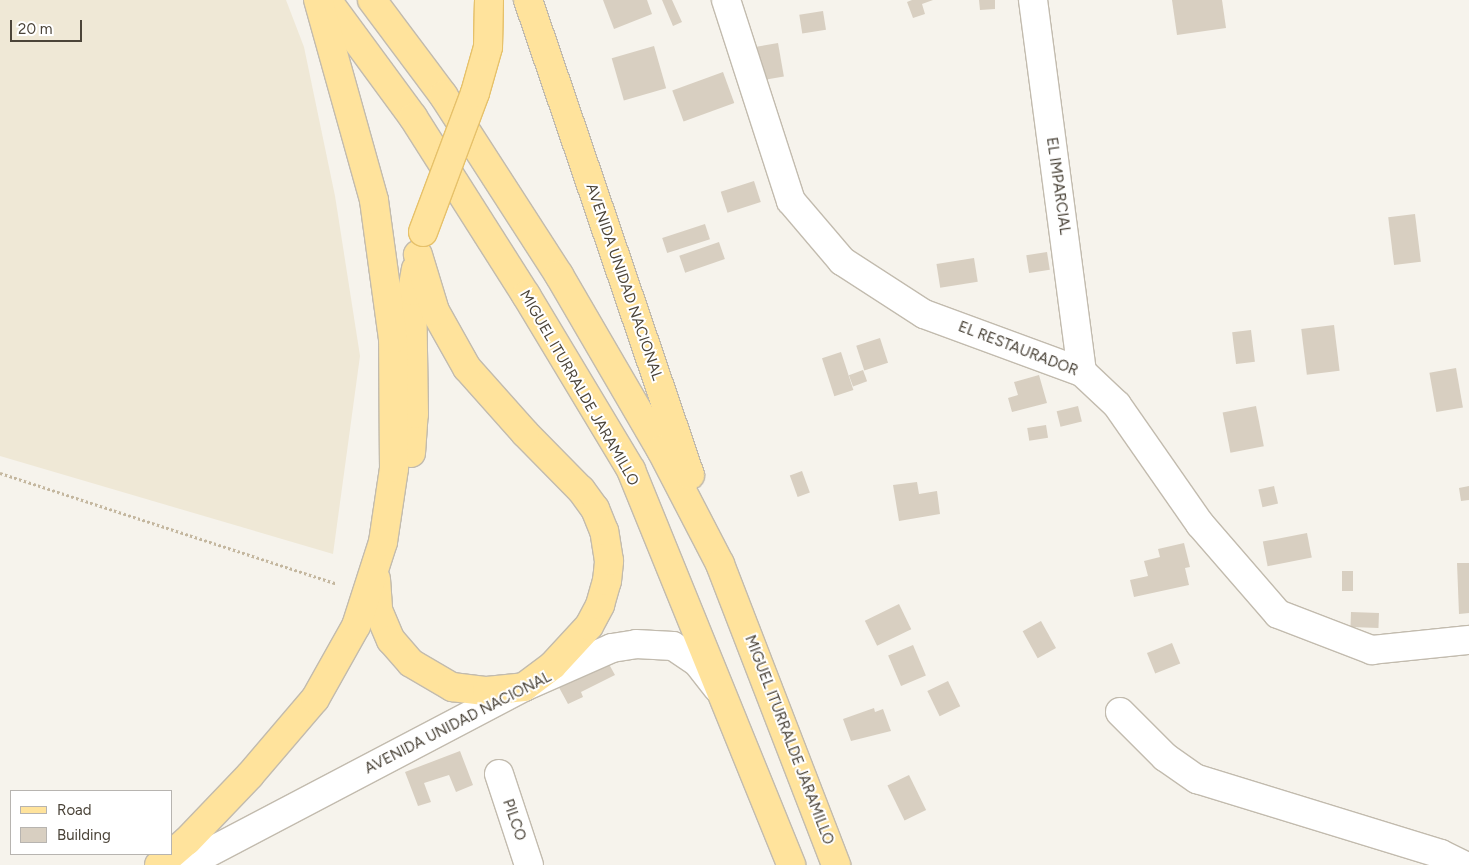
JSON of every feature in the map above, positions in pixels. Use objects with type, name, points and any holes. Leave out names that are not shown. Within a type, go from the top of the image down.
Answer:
[{"type":"main road","points":[[172,853],[250,775],[315,699],[356,626],[375,573],[383,542],[394,468],[393,339],[374,200],[318,0]]},
{"type":"main road","name":"MIGUEL ITURRALDE JARAMILLO","points":[[327,0],[413,117],[526,295],[631,470],[726,699],[792,865]]},
{"type":"main road","name":"MIGUEL ITURRALDE JARAMILLO","points":[[372,0],[443,95],[559,275],[661,450],[720,564],[836,865]]},
{"type":"main road","points":[[383,542],[396,523],[410,468],[414,414],[412,291],[420,244],[475,93],[488,47],[489,0]]},
{"type":"main road","name":"AVENIDA UNIDAD NACIONAL","points":[[528,0],[720,564]]},
{"type":"main road","points":[[375,573],[378,610],[391,640],[411,663],[452,687],[487,691],[524,687],[570,647],[589,626],[600,606],[609,561],[604,531],[581,490],[525,433],[467,368],[434,311],[420,244]]},
{"type":"main road","points":[[159,865],[170,855]]},
{"type":"street","name":"EL RESTAURADOR","points":[[726,0],[791,201],[842,261],[924,314],[1082,372],[1117,405],[1200,524],[1278,614],[1372,650],[1469,640]]},
{"type":"street","name":"EL IMPARCIAL","points":[[1033,0],[1082,372]]},
{"type":"street","name":"AVENIDA UNIDAD NACIONAL","points":[[185,865],[524,687],[612,648],[636,644],[673,646],[697,662],[726,699]]},
{"type":"street","points":[[1120,712],[1164,756],[1197,779],[1441,854],[1464,865]]},
{"type":"street","name":"PILCO","points":[[499,774],[529,865]]},
{"type":"path","points":[[0,473],[335,583]]},
{"type":"shaded area","points":[[0,0],[286,0],[304,47],[335,196],[360,356],[333,554],[0,456]]},
{"type":"building","points":[[603,0],[647,0],[652,14],[614,29]]},
{"type":"building","points":[[662,0],[672,0],[682,22],[673,26]]},
{"type":"building","points":[[912,0],[933,0],[922,4],[925,14],[913,18],[907,2]]},
{"type":"building","points":[[979,0],[995,0],[995,9],[980,10]]},
{"type":"building","points":[[1172,0],[1222,0],[1226,28],[1177,35]]},
{"type":"building","points":[[823,11],[826,30],[802,34],[799,15]]},
{"type":"building","points":[[778,43],[784,76],[759,81],[753,47]]},
{"type":"building","points":[[654,46],[666,88],[624,100],[612,58]]},
{"type":"building","points":[[723,72],[734,103],[684,121],[672,90]]},
{"type":"building","points":[[754,181],[761,202],[728,213],[721,192]]},
{"type":"building","points":[[1415,214],[1421,262],[1394,265],[1388,217]]},
{"type":"building","points":[[705,224],[710,239],[667,253],[662,238]]},
{"type":"building","points":[[719,242],[725,259],[685,273],[679,256]]},
{"type":"building","points":[[1047,252],[1050,270],[1029,273],[1026,255]]},
{"type":"building","points":[[974,258],[978,282],[940,288],[936,264]]},
{"type":"building","points":[[1334,325],[1340,371],[1307,375],[1301,329]]},
{"type":"building","points":[[1251,330],[1255,362],[1236,364],[1232,332]]},
{"type":"building","points":[[880,338],[888,363],[864,370],[856,346]]},
{"type":"building","points":[[841,352],[853,390],[834,396],[822,358]]},
{"type":"building","points":[[1456,368],[1463,407],[1436,412],[1429,373]]},
{"type":"building","points":[[863,370],[867,381],[853,386],[849,375]]},
{"type":"building","points":[[1039,375],[1047,403],[1012,412],[1008,398],[1018,395],[1014,382]]},
{"type":"building","points":[[1078,406],[1082,422],[1061,427],[1057,411]]},
{"type":"building","points":[[1256,406],[1264,446],[1230,453],[1223,412]]},
{"type":"building","points":[[1046,425],[1048,438],[1029,441],[1027,428]]},
{"type":"building","points":[[802,471],[810,493],[798,497],[790,475]]},
{"type":"building","points":[[917,482],[919,494],[937,491],[940,514],[899,521],[893,485]]},
{"type":"building","points":[[1274,486],[1278,504],[1262,507],[1258,490]]},
{"type":"building","points":[[1469,486],[1469,500],[1461,501],[1459,488]]},
{"type":"building","points":[[1307,533],[1312,558],[1268,566],[1263,542]]},
{"type":"building","points":[[1184,543],[1190,567],[1185,568],[1189,585],[1134,597],[1130,580],[1148,576],[1144,561],[1160,557],[1158,549]]},
{"type":"building","points":[[1457,563],[1469,563],[1469,613],[1459,614]]},
{"type":"building","points":[[1342,571],[1353,571],[1353,591],[1342,591]]},
{"type":"building","points":[[899,604],[911,629],[877,646],[865,621]]},
{"type":"building","points":[[1351,612],[1379,613],[1378,628],[1350,627]]},
{"type":"building","points":[[1041,621],[1056,648],[1038,658],[1023,631]]},
{"type":"building","points":[[1172,643],[1180,663],[1155,674],[1147,653]]},
{"type":"building","points":[[913,645],[926,675],[901,686],[888,656]]},
{"type":"building","points":[[605,657],[615,675],[581,692],[583,697],[568,704],[556,682]]},
{"type":"building","points":[[948,681],[960,706],[940,716],[927,691]]},
{"type":"building","points":[[874,708],[875,712],[883,709],[891,731],[851,741],[843,719]]},
{"type":"building","points":[[460,751],[473,785],[456,792],[449,775],[424,783],[431,802],[418,806],[405,772]]},
{"type":"building","points":[[909,775],[926,810],[905,821],[887,786]]}]
